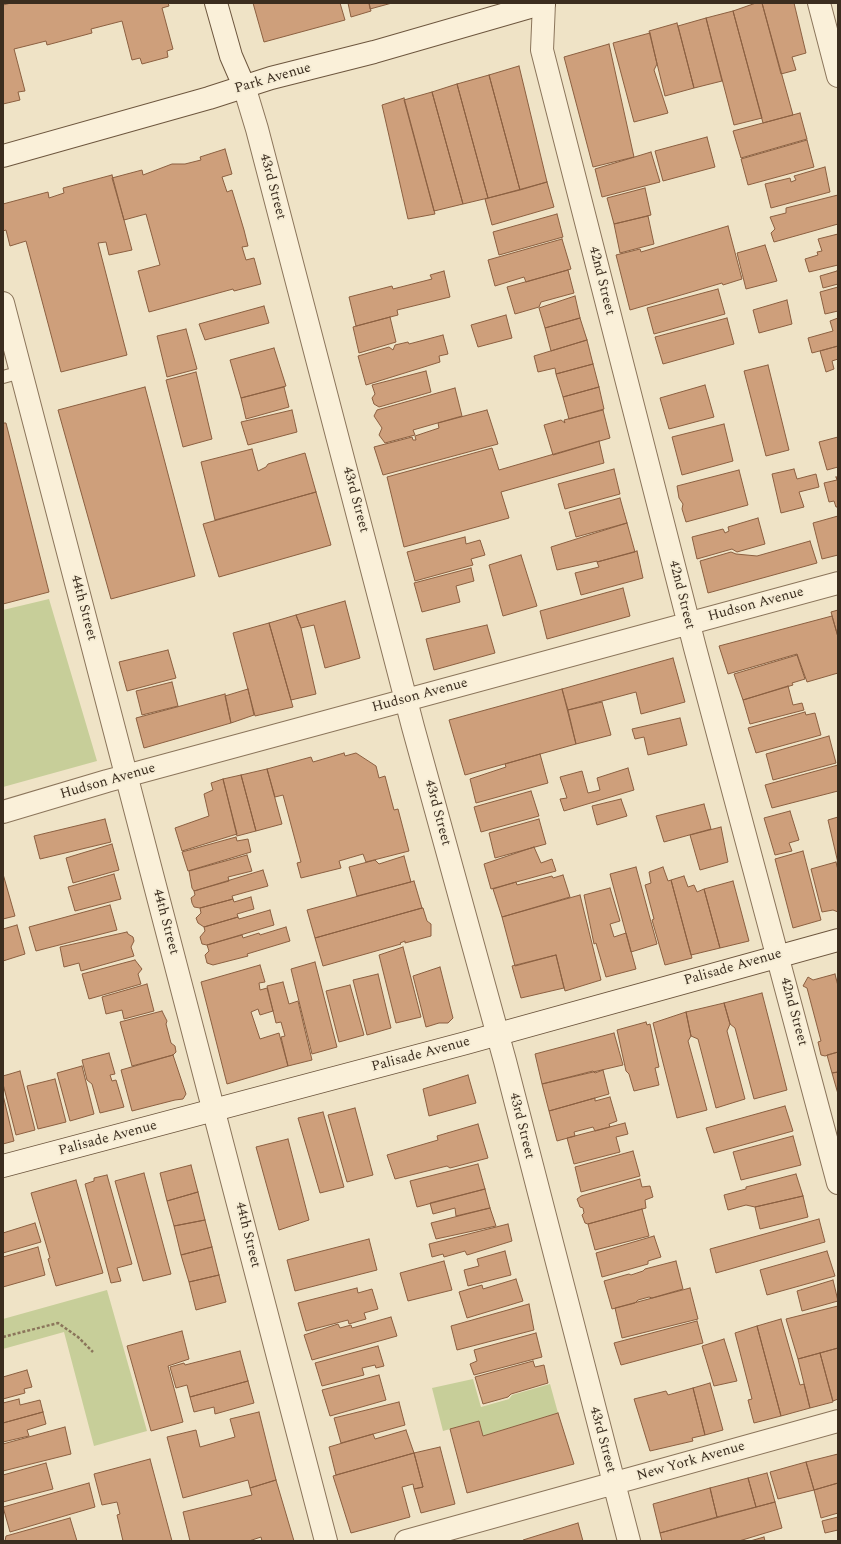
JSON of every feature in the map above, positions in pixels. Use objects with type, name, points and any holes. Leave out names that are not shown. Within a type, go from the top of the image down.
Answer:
[{"type":"street","name":"43rd Street","points":[[216,3],[231,56],[244,86],[259,137],[407,700],[498,1034],[629,1541]]},
{"type":"street","name":"Park Avenue","points":[[3,156],[209,98],[244,86],[374,52],[544,3]]},
{"type":"street","name":"42nd Street","points":[[544,3],[542,50],[688,623],[838,1183]]},
{"type":"street","points":[[819,3],[838,76]]},
{"type":"street","name":"44th Street","points":[[3,303],[12,374],[127,776],[326,1541]]},
{"type":"street","name":"Hudson Avenue","points":[[3,812],[127,776],[838,583]]},
{"type":"street","name":"Palisade Avenue","points":[[3,1166],[215,1111],[498,1034],[778,955],[838,940]]},
{"type":"street","name":"New York Avenue","points":[[406,1541],[838,1421]]},
{"type":"path","points":[[3,1337],[58,1323],[78,1337],[93,1352]]},
{"type":"green space","points":[[49,599],[97,761],[3,787],[3,610]]},
{"type":"green space","points":[[107,1290],[147,1431],[94,1446],[64,1332],[3,1349],[3,1319]]},
{"type":"green space","points":[[473,1379],[481,1407],[509,1399],[512,1395],[550,1384],[558,1413],[483,1436],[479,1421],[443,1431],[432,1388]]},
{"type":"building","points":[[11,3],[168,3],[169,6],[162,8],[173,49],[167,51],[168,57],[142,64],[140,58],[132,60],[122,21],[91,29],[92,33],[47,45],[46,41],[14,49],[25,91],[18,92],[20,100],[3,104],[3,5]]},
{"type":"building","points":[[253,3],[340,3],[345,20],[264,42]]},
{"type":"building","points":[[348,3],[369,3],[371,11],[351,17]]},
{"type":"building","points":[[369,3],[392,3],[370,9]]},
{"type":"building","points":[[756,3],[762,3],[793,115],[763,123],[733,11]]},
{"type":"building","points":[[762,3],[794,3],[806,53],[792,57],[796,70],[781,74]]},
{"type":"building","points":[[733,11],[762,118],[734,125],[706,18]]},
{"type":"building","points":[[706,18],[722,81],[694,88],[678,26]]},
{"type":"building","points":[[677,23],[694,88],[665,96],[649,31]]},
{"type":"building","points":[[650,33],[657,64],[654,70],[668,113],[634,122],[613,43]]},
{"type":"building","points":[[609,44],[634,157],[593,167],[564,57]]},
{"type":"building","points":[[519,66],[547,182],[520,190],[489,75]]},
{"type":"building","points":[[489,75],[520,190],[488,198],[457,84]]},
{"type":"building","points":[[457,84],[488,198],[463,204],[432,92]]},
{"type":"building","points":[[432,92],[463,204],[434,211],[404,100]]},
{"type":"building","points":[[404,98],[435,214],[408,219],[382,105]]},
{"type":"building","points":[[800,113],[807,139],[741,158],[733,131]]},
{"type":"building","points":[[707,137],[715,167],[663,181],[655,151]]},
{"type":"building","points":[[807,140],[814,167],[748,185],[741,159]]},
{"type":"building","points":[[225,149],[232,174],[222,177],[227,192],[232,190],[244,230],[248,246],[242,247],[246,260],[254,258],[261,284],[234,291],[233,289],[149,312],[138,271],[160,265],[146,214],[124,220],[112,178],[142,170],[143,175],[172,164],[185,164],[201,160],[200,157]]},
{"type":"building","points":[[651,152],[660,182],[602,197],[595,169]]},
{"type":"building","points":[[825,167],[830,192],[771,208],[765,184],[790,178],[791,182],[796,180],[794,176]]},
{"type":"building","points":[[112,175],[132,250],[109,255],[106,242],[98,243],[127,355],[61,372],[26,241],[10,246],[6,230],[3,231],[3,204],[48,192],[49,198],[64,193],[63,188]]},
{"type":"building","points":[[547,182],[554,207],[492,225],[485,199]]},
{"type":"building","points":[[645,188],[651,215],[614,224],[607,198]]},
{"type":"building","points":[[838,195],[838,224],[774,242],[771,233],[775,229],[770,217],[786,213],[786,208]]},
{"type":"building","points":[[557,214],[563,237],[499,255],[493,232]]},
{"type":"building","points":[[648,216],[654,244],[620,253],[614,224]]},
{"type":"building","points":[[728,226],[742,279],[723,285],[722,283],[630,310],[616,255],[640,249],[641,252]]},
{"type":"building","points":[[838,234],[838,265],[809,272],[805,259],[818,255],[817,252],[822,251],[818,239]]},
{"type":"building","points":[[562,239],[571,269],[526,282],[524,277],[495,286],[488,260]]},
{"type":"building","points":[[765,245],[777,281],[746,289],[737,253]]},
{"type":"building","points":[[838,268],[838,284],[823,288],[820,276],[837,271]]},
{"type":"building","points":[[568,270],[574,293],[541,302],[539,307],[515,314],[507,287]]},
{"type":"building","points":[[444,271],[450,297],[397,310],[398,315],[356,326],[349,297],[392,286],[393,289],[432,279],[430,275]]},
{"type":"building","points":[[838,287],[838,311],[825,314],[820,292]]},
{"type":"building","points":[[718,289],[725,314],[654,334],[647,308]]},
{"type":"building","points":[[575,296],[580,318],[545,328],[539,308]]},
{"type":"building","points":[[787,300],[792,324],[759,333],[753,310]]},
{"type":"building","points":[[264,306],[269,323],[205,340],[199,324]]},
{"type":"building","points":[[506,315],[512,338],[478,347],[471,325]]},
{"type":"building","points":[[390,317],[396,342],[359,353],[353,327]]},
{"type":"building","points":[[580,318],[587,340],[551,351],[545,328]]},
{"type":"building","points":[[727,318],[734,344],[663,364],[655,337]]},
{"type":"building","points":[[838,318],[838,346],[812,353],[808,338],[833,331],[830,321]]},
{"type":"building","points":[[186,329],[197,369],[167,377],[157,336]]},
{"type":"building","points":[[443,335],[448,354],[439,356],[440,362],[366,385],[358,356],[389,347],[393,350],[395,345],[408,342],[409,344]]},
{"type":"building","points":[[587,340],[593,364],[556,374],[555,368],[538,372],[534,356]]},
{"type":"building","points":[[838,346],[838,359],[832,361],[834,369],[826,372],[820,351]]},
{"type":"building","points":[[274,348],[286,386],[241,398],[230,360]]},
{"type":"building","points":[[593,364],[599,387],[563,397],[556,374]]},
{"type":"building","points":[[768,365],[789,450],[766,456],[744,371]]},
{"type":"building","points":[[426,371],[431,392],[379,407],[374,404],[372,398],[375,394],[372,385]]},
{"type":"building","points":[[196,372],[212,439],[183,447],[166,380]]},
{"type":"building","points":[[705,385],[714,417],[669,429],[660,398]]},
{"type":"building","points":[[145,387],[195,576],[111,599],[58,410]]},
{"type":"building","points":[[284,387],[289,407],[246,419],[241,398]]},
{"type":"building","points":[[599,387],[604,409],[569,419],[563,397]]},
{"type":"building","points":[[455,388],[462,416],[413,430],[415,435],[385,443],[379,435],[382,428],[374,416],[377,410]]},
{"type":"building","points":[[292,410],[297,432],[248,445],[241,422]]},
{"type":"building","points":[[487,410],[498,444],[383,475],[374,447],[412,437],[413,440],[416,440],[415,436],[439,428],[438,423]]},
{"type":"building","points":[[603,410],[610,438],[553,455],[544,425],[561,420],[565,423],[564,420]]},
{"type":"building","points":[[3,423],[6,423],[49,592],[3,604]]},
{"type":"building","points":[[724,424],[733,461],[682,475],[672,437]]},
{"type":"building","points":[[838,437],[838,467],[827,470],[819,442]]},
{"type":"building","points":[[599,441],[604,463],[501,492],[509,518],[404,547],[387,477],[492,448],[499,470]]},
{"type":"building","points":[[252,449],[258,471],[266,467],[268,464],[305,453],[316,492],[215,520],[201,462]]},
{"type":"building","points":[[614,469],[620,494],[565,509],[558,484]]},
{"type":"building","points":[[794,469],[797,479],[816,474],[819,487],[799,492],[804,507],[781,513],[772,474]]},
{"type":"building","points":[[739,470],[748,505],[686,522],[682,509],[683,504],[679,498],[677,486]]},
{"type":"building","points":[[836,477],[838,477],[838,507],[836,507],[834,501],[829,502],[824,483],[837,480]]},
{"type":"building","points":[[316,492],[331,545],[219,577],[203,524]]},
{"type":"building","points":[[620,498],[627,523],[576,537],[569,512]]},
{"type":"building","points":[[838,516],[838,555],[822,559],[813,523]]},
{"type":"building","points":[[758,518],[765,544],[737,552],[732,549],[697,559],[692,537],[723,529],[725,533],[729,531],[728,527]]},
{"type":"building","points":[[627,523],[635,552],[557,570],[551,547]]},
{"type":"building","points":[[465,537],[466,544],[480,540],[485,555],[471,559],[473,565],[415,581],[407,552]]},
{"type":"building","points":[[810,541],[817,563],[708,593],[700,561],[731,552],[736,554],[757,556]]},
{"type":"building","points":[[637,551],[643,578],[581,595],[575,573],[599,567],[597,562]]},
{"type":"building","points":[[521,555],[537,606],[503,616],[489,565]]},
{"type":"building","points":[[471,568],[474,581],[456,586],[460,602],[422,612],[414,583]]},
{"type":"building","points":[[623,588],[630,616],[547,639],[540,611]]},
{"type":"building","points":[[345,601],[360,658],[325,668],[314,625],[301,628],[296,615]]},
{"type":"building","points":[[838,610],[838,637],[831,612]]},
{"type":"building","points":[[296,615],[301,628],[316,694],[291,700],[269,623]]},
{"type":"building","points":[[832,616],[838,637],[838,673],[807,682],[797,654],[728,674],[719,646]]},
{"type":"building","points":[[269,623],[293,707],[255,716],[233,633]]},
{"type":"building","points":[[487,625],[495,653],[434,670],[426,639]]},
{"type":"building","points":[[168,650],[176,678],[127,691],[119,662]]},
{"type":"building","points":[[797,655],[805,679],[792,683],[793,685],[743,700],[734,674]]},
{"type":"building","points":[[673,658],[685,702],[641,714],[636,692],[568,710],[562,689]]},
{"type":"building","points":[[172,682],[178,706],[142,715],[136,691]]},
{"type":"building","points":[[788,686],[793,705],[802,703],[804,710],[750,724],[743,700]]},
{"type":"building","points":[[248,689],[254,715],[231,723],[225,696]]},
{"type":"building","points":[[562,689],[576,744],[465,775],[449,720]]},
{"type":"building","points":[[225,694],[231,723],[144,748],[136,718]]},
{"type":"building","points":[[602,702],[611,735],[576,744],[568,710]]},
{"type":"building","points":[[805,712],[806,715],[815,713],[821,735],[756,753],[748,728]]},
{"type":"building","points":[[680,718],[687,745],[648,755],[644,737],[635,739],[632,729]]},
{"type":"building","points":[[829,736],[836,763],[773,780],[766,754]]},
{"type":"building","points":[[344,753],[345,756],[356,753],[376,766],[379,778],[385,776],[394,810],[398,809],[409,851],[366,862],[363,854],[339,861],[341,868],[301,878],[297,863],[301,862],[283,795],[275,797],[267,769],[311,757],[313,762]]},
{"type":"building","points":[[540,754],[548,783],[476,803],[470,779],[506,767],[505,764]]},
{"type":"building","points":[[838,765],[838,791],[772,808],[765,785]]},
{"type":"building","points":[[628,768],[634,790],[564,811],[560,799],[567,798],[560,777],[582,771],[588,793],[600,790],[597,778]]},
{"type":"building","points":[[267,769],[282,824],[256,831],[241,775]]},
{"type":"building","points":[[241,775],[256,831],[237,836],[223,779]]},
{"type":"building","points":[[223,779],[237,834],[182,851],[175,828],[209,816],[204,794],[213,790],[211,783]]},
{"type":"building","points":[[531,791],[539,816],[481,832],[474,807]]},
{"type":"building","points":[[621,799],[627,816],[597,825],[592,806]]},
{"type":"building","points":[[704,804],[711,829],[664,842],[656,816]]},
{"type":"building","points":[[790,811],[799,840],[789,843],[792,851],[775,855],[764,818]]},
{"type":"building","points":[[838,817],[838,863],[828,820]]},
{"type":"building","points":[[105,819],[111,842],[40,859],[34,836]]},
{"type":"building","points":[[539,819],[546,844],[495,858],[489,833]]},
{"type":"building","points":[[721,827],[728,862],[700,870],[690,835]]},
{"type":"building","points":[[236,837],[237,841],[248,839],[251,852],[188,871],[182,852]]},
{"type":"building","points":[[112,844],[119,870],[73,883],[66,858]]},
{"type":"building","points":[[534,847],[541,863],[552,859],[556,871],[491,889],[484,864]]},
{"type":"building","points":[[803,851],[821,920],[793,928],[775,859]]},
{"type":"building","points":[[247,855],[252,871],[228,877],[229,881],[194,891],[192,888],[189,871]]},
{"type":"building","points":[[404,856],[411,882],[357,896],[349,867],[375,860],[379,864]]},
{"type":"building","points":[[836,862],[838,870],[838,912],[833,910],[822,912],[811,869]]},
{"type":"building","points":[[636,867],[657,944],[631,952],[610,874]]},
{"type":"building","points":[[663,867],[668,881],[671,880],[692,958],[665,965],[652,920],[654,919],[645,885],[651,883],[649,872]]},
{"type":"building","points":[[263,870],[268,886],[232,896],[233,899],[200,908],[194,907],[192,903],[191,898],[195,895],[194,891]]},
{"type":"building","points":[[3,874],[15,916],[3,919]]},
{"type":"building","points":[[114,874],[121,899],[75,911],[68,887]]},
{"type":"building","points":[[563,875],[570,897],[502,917],[493,889],[516,882],[517,885],[552,876],[553,878]]},
{"type":"building","points":[[684,876],[688,887],[694,885],[697,892],[704,889],[720,948],[691,955],[671,880]]},
{"type":"building","points":[[414,881],[422,908],[315,938],[307,910]]},
{"type":"building","points":[[733,881],[749,941],[720,948],[704,889]]},
{"type":"building","points":[[610,888],[620,921],[610,924],[614,937],[626,933],[636,969],[606,977],[596,943],[594,944],[584,895]]},
{"type":"building","points":[[580,895],[601,980],[565,991],[556,955],[515,966],[502,917]]},
{"type":"building","points":[[251,897],[254,909],[237,914],[238,917],[204,927],[198,923],[196,918],[201,913],[200,908],[233,899],[234,902]]},
{"type":"building","points":[[110,905],[117,930],[36,951],[29,927]]},
{"type":"building","points":[[423,908],[427,921],[431,924],[431,936],[405,943],[405,941],[400,943],[401,944],[323,966],[315,938]]},
{"type":"building","points":[[270,910],[274,925],[207,945],[202,944],[200,937],[205,931],[204,927],[238,917],[239,919]]},
{"type":"building","points":[[17,925],[25,954],[3,961],[3,929]]},
{"type":"building","points":[[286,927],[290,941],[247,954],[248,956],[213,965],[207,963],[205,955],[209,951],[207,945],[242,935],[243,938],[259,933],[260,935]]},
{"type":"building","points":[[127,932],[133,937],[134,941],[131,947],[134,956],[81,971],[79,963],[64,967],[60,947]]},
{"type":"building","points":[[403,947],[421,1017],[396,1023],[379,955]]},
{"type":"building","points":[[556,955],[564,988],[521,998],[512,966]]},
{"type":"building","points":[[135,960],[142,969],[138,974],[141,984],[89,999],[82,974]]},
{"type":"building","points":[[315,962],[337,1047],[312,1054],[291,969]]},
{"type":"building","points":[[260,965],[265,982],[259,983],[260,990],[267,988],[273,1011],[260,1015],[258,1009],[251,1012],[260,1039],[279,1033],[288,1066],[227,1084],[201,982]]},
{"type":"building","points":[[440,967],[453,1018],[448,1023],[439,1023],[426,1027],[413,976]]},
{"type":"building","points":[[378,974],[391,1028],[367,1035],[353,980]]},
{"type":"building","points":[[835,974],[838,986],[838,1052],[825,1056],[821,1055],[818,1042],[821,1041],[807,988],[803,986],[808,977],[813,980]]},
{"type":"building","points":[[283,982],[289,1004],[298,1001],[312,1060],[288,1066],[281,1037],[285,1036],[281,1022],[276,1023],[267,986]]},
{"type":"building","points":[[147,984],[154,1011],[124,1019],[122,1010],[106,1014],[102,997]]},
{"type":"building","points":[[350,985],[364,1035],[339,1042],[326,991]]},
{"type":"building","points":[[762,993],[787,1090],[754,1099],[735,1028],[730,1024],[724,1003]]},
{"type":"building","points":[[724,1003],[730,1024],[727,1031],[745,1099],[716,1108],[698,1039],[691,1036],[686,1012]]},
{"type":"building","points":[[162,1011],[167,1021],[166,1024],[171,1043],[175,1046],[176,1052],[173,1055],[132,1066],[120,1022]]},
{"type":"building","points":[[686,1012],[691,1036],[688,1041],[707,1110],[677,1118],[653,1023]]},
{"type":"building","points":[[646,1022],[647,1025],[650,1024],[659,1067],[655,1068],[659,1085],[634,1091],[629,1074],[626,1071],[617,1030]]},
{"type":"building","points":[[614,1033],[623,1065],[542,1084],[535,1054]]},
{"type":"building","points":[[838,1052],[838,1072],[832,1073],[827,1055]]},
{"type":"building","points":[[109,1053],[115,1074],[110,1075],[112,1081],[116,1080],[124,1107],[100,1113],[92,1084],[87,1080],[82,1060]]},
{"type":"building","points":[[173,1055],[186,1094],[183,1099],[132,1111],[121,1070]]},
{"type":"building","points":[[82,1066],[94,1114],[70,1121],[57,1073]]},
{"type":"building","points":[[603,1070],[609,1094],[549,1111],[542,1084],[593,1071],[595,1073]]},
{"type":"building","points":[[20,1071],[35,1130],[16,1135],[3,1084],[3,1076]]},
{"type":"building","points":[[838,1072],[838,1094],[832,1073]]},
{"type":"building","points":[[468,1075],[476,1103],[429,1116],[423,1089]]},
{"type":"building","points":[[55,1079],[66,1122],[38,1129],[27,1086]]},
{"type":"building","points":[[3,1095],[14,1141],[3,1144]]},
{"type":"building","points":[[610,1097],[617,1121],[609,1124],[610,1127],[595,1131],[593,1127],[574,1132],[575,1136],[557,1141],[549,1111],[595,1098],[595,1101]]},
{"type":"building","points":[[785,1106],[793,1131],[714,1153],[706,1128]]},
{"type":"building","points":[[355,1108],[373,1175],[347,1182],[328,1115]]},
{"type":"building","points":[[323,1112],[344,1187],[320,1193],[298,1118]]},
{"type":"building","points":[[625,1123],[628,1134],[616,1137],[620,1152],[574,1164],[567,1138]]},
{"type":"building","points":[[478,1124],[488,1158],[450,1168],[447,1166],[395,1179],[387,1155],[438,1140],[437,1136]]},
{"type":"building","points":[[793,1136],[801,1165],[741,1180],[733,1152]]},
{"type":"building","points":[[288,1139],[309,1220],[279,1230],[256,1147]]},
{"type":"building","points":[[633,1151],[640,1176],[581,1192],[575,1167]]},
{"type":"building","points":[[478,1164],[485,1189],[417,1207],[410,1181]]},
{"type":"building","points":[[191,1165],[198,1192],[167,1201],[160,1173]]},
{"type":"building","points":[[144,1173],[171,1274],[143,1281],[115,1181]]},
{"type":"building","points":[[796,1174],[803,1196],[755,1207],[746,1205],[728,1210],[724,1195],[746,1189],[746,1187]]},
{"type":"building","points":[[107,1175],[132,1264],[117,1268],[121,1281],[111,1283],[85,1184],[94,1181],[94,1178]]},
{"type":"building","points":[[640,1179],[642,1187],[650,1186],[653,1197],[645,1200],[646,1208],[588,1224],[585,1223],[582,1215],[584,1213],[583,1208],[580,1207],[577,1199],[581,1196]]},
{"type":"building","points":[[76,1180],[103,1273],[56,1286],[48,1259],[50,1258],[31,1193]]},
{"type":"building","points":[[485,1189],[490,1208],[456,1216],[455,1208],[433,1214],[430,1203]]},
{"type":"building","points":[[198,1192],[205,1220],[174,1226],[167,1201]]},
{"type":"building","points":[[803,1196],[808,1217],[760,1229],[755,1207]]},
{"type":"building","points":[[490,1208],[496,1226],[436,1239],[431,1223]]},
{"type":"building","points":[[642,1209],[649,1236],[595,1250],[588,1224]]},
{"type":"building","points":[[819,1219],[825,1242],[716,1273],[710,1249]]},
{"type":"building","points":[[205,1220],[212,1247],[181,1255],[174,1226]]},
{"type":"building","points":[[35,1223],[41,1242],[3,1253],[3,1233]]},
{"type":"building","points":[[508,1224],[512,1241],[467,1255],[465,1251],[444,1257],[443,1254],[432,1257],[429,1244]]},
{"type":"building","points":[[654,1236],[661,1257],[648,1261],[648,1264],[602,1277],[596,1253]]},
{"type":"building","points":[[369,1239],[377,1270],[295,1291],[287,1260]]},
{"type":"building","points":[[38,1247],[45,1275],[3,1287],[3,1257]]},
{"type":"building","points":[[212,1247],[219,1275],[189,1282],[181,1255]]},
{"type":"building","points":[[505,1251],[511,1275],[468,1286],[464,1270],[479,1266],[477,1259]]},
{"type":"building","points":[[827,1251],[835,1276],[767,1295],[760,1270]]},
{"type":"building","points":[[444,1261],[452,1290],[408,1301],[400,1273]]},
{"type":"building","points":[[676,1261],[683,1289],[652,1298],[649,1297],[638,1300],[635,1303],[612,1309],[604,1281],[629,1274],[631,1275],[645,1269]]},
{"type":"building","points":[[219,1275],[226,1302],[196,1310],[189,1282]]},
{"type":"building","points":[[516,1279],[523,1301],[467,1318],[459,1292],[482,1285],[483,1289]]},
{"type":"building","points":[[833,1280],[838,1301],[802,1311],[797,1291]]},
{"type":"building","points":[[357,1288],[358,1293],[372,1289],[378,1309],[364,1313],[366,1319],[349,1324],[348,1320],[306,1331],[298,1303]]},
{"type":"building","points":[[690,1288],[698,1319],[622,1338],[615,1308]]},
{"type":"building","points":[[529,1304],[534,1330],[457,1350],[451,1326]]},
{"type":"building","points":[[838,1306],[838,1348],[798,1359],[786,1319]]},
{"type":"building","points":[[391,1317],[397,1336],[312,1360],[304,1335],[338,1324],[340,1328],[351,1325],[352,1328]]},
{"type":"building","points":[[781,1319],[800,1385],[804,1384],[810,1408],[781,1416],[757,1326]]},
{"type":"building","points":[[697,1321],[703,1343],[621,1365],[614,1343]]},
{"type":"building","points":[[757,1326],[781,1416],[754,1423],[748,1400],[752,1399],[735,1333]]},
{"type":"building","points":[[182,1331],[189,1359],[168,1366],[183,1422],[151,1431],[127,1346]]},
{"type":"building","points":[[536,1333],[542,1357],[474,1375],[470,1364],[477,1361],[474,1350]]},
{"type":"building","points":[[724,1339],[737,1381],[714,1386],[702,1346]]},
{"type":"building","points":[[378,1346],[384,1366],[376,1368],[375,1365],[362,1368],[364,1375],[322,1386],[315,1363]]},
{"type":"building","points":[[838,1348],[838,1399],[833,1401],[820,1353]]},
{"type":"building","points":[[240,1351],[248,1381],[190,1397],[187,1385],[176,1388],[170,1367],[184,1363],[185,1365]]},
{"type":"building","points":[[820,1353],[833,1402],[810,1408],[798,1359]]},
{"type":"building","points":[[533,1361],[535,1367],[544,1365],[548,1383],[483,1404],[475,1377]]},
{"type":"building","points":[[27,1370],[32,1387],[24,1389],[25,1393],[3,1399],[3,1377]]},
{"type":"building","points":[[379,1375],[386,1400],[330,1416],[322,1390]]},
{"type":"building","points":[[248,1381],[254,1403],[215,1414],[214,1407],[194,1412],[190,1397]]},
{"type":"building","points":[[710,1383],[723,1430],[705,1435],[693,1388]]},
{"type":"building","points":[[693,1388],[705,1435],[692,1438],[693,1441],[650,1451],[634,1399],[666,1391],[668,1395]]},
{"type":"building","points":[[19,1399],[20,1405],[40,1400],[43,1412],[3,1423],[3,1403]]},
{"type":"building","points":[[399,1402],[405,1425],[341,1443],[334,1418]]},
{"type":"building","points":[[43,1412],[46,1424],[27,1430],[29,1436],[3,1442],[3,1423]]},
{"type":"building","points":[[259,1412],[276,1480],[250,1488],[248,1480],[183,1498],[167,1437],[196,1430],[200,1447],[235,1437],[230,1419]]},
{"type":"building","points":[[558,1413],[574,1464],[467,1493],[450,1429],[479,1421],[483,1436]]},
{"type":"building","points":[[65,1427],[71,1454],[3,1471],[3,1444]]},
{"type":"building","points":[[406,1430],[414,1453],[336,1475],[329,1447],[373,1434],[375,1439]]},
{"type":"building","points":[[440,1447],[455,1504],[421,1513],[414,1489],[423,1487],[414,1453]]},
{"type":"building","points":[[414,1453],[423,1487],[414,1489],[413,1484],[402,1487],[410,1517],[351,1533],[333,1476]]},
{"type":"building","points":[[838,1454],[838,1483],[814,1490],[806,1462]]},
{"type":"building","points":[[150,1459],[172,1541],[123,1541],[117,1515],[120,1514],[117,1502],[102,1505],[94,1474]]},
{"type":"building","points":[[806,1462],[814,1490],[778,1499],[770,1472]]},
{"type":"building","points":[[46,1463],[53,1489],[3,1502],[3,1475]]},
{"type":"building","points":[[767,1473],[775,1502],[756,1507],[748,1478]]},
{"type":"building","points":[[748,1478],[756,1507],[717,1517],[710,1488]]},
{"type":"building","points":[[276,1480],[294,1541],[262,1541],[261,1537],[249,1541],[190,1541],[183,1512],[252,1495],[250,1488]]},
{"type":"building","points":[[89,1483],[95,1507],[10,1532],[3,1507]]},
{"type":"building","points":[[838,1483],[838,1513],[821,1518],[814,1490]]},
{"type":"building","points":[[710,1488],[717,1517],[660,1533],[653,1504]]},
{"type":"building","points":[[775,1502],[782,1528],[739,1541],[662,1541],[660,1533]]},
{"type":"building","points":[[838,1517],[838,1530],[825,1533],[822,1521]]},
{"type":"building","points":[[70,1518],[77,1541],[5,1541],[6,1536]]},
{"type":"building","points":[[578,1523],[583,1541],[523,1541],[523,1540]]},
{"type":"building","points":[[764,1537],[765,1541],[750,1541]]}]
